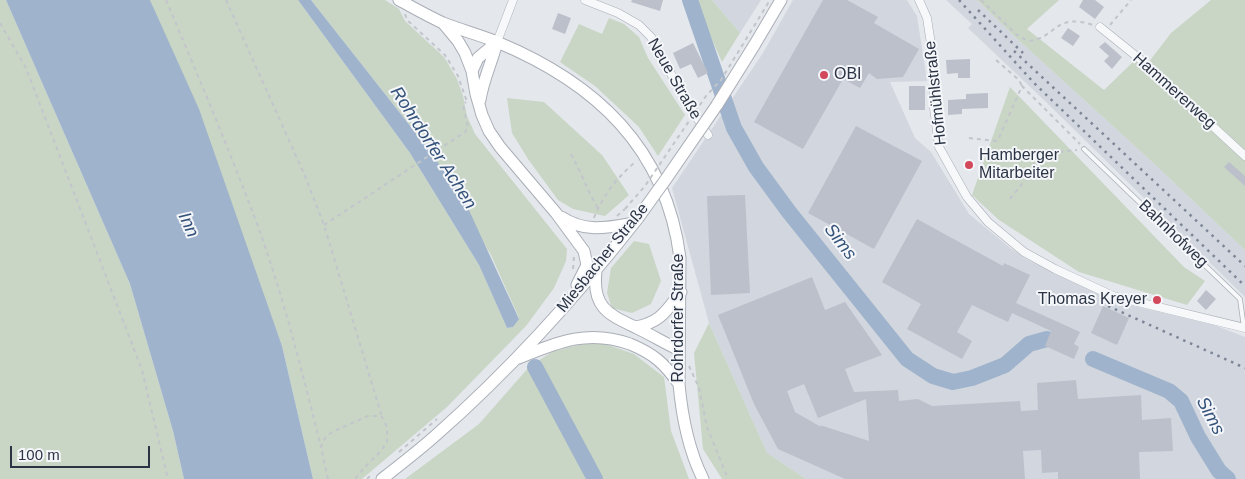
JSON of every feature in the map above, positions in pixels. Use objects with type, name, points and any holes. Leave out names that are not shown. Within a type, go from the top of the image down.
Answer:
[{"type":"main road","name":"Rohrdorfer Straße","points":[[399,0],[443,22],[497,42],[544,64],[570,80],[592,96],[614,117],[644,155],[665,196],[676,231],[680,258],[681,292],[679,353],[681,404],[690,446],[703,479]]},
{"type":"main road","name":"Miesbacher Straße","points":[[378,476],[434,437],[515,360],[596,271],[636,221],[717,105],[780,0]]},
{"type":"main road","points":[[443,22],[458,41],[472,70],[476,94],[489,131],[556,213],[584,251],[587,265],[584,274],[575,288],[554,312],[548,325]]},
{"type":"main road","points":[[472,70],[478,58],[497,42]]},
{"type":"main road","points":[[480,104],[482,89],[497,42]]},
{"type":"main road","points":[[556,213],[581,227],[598,229],[636,221]]},
{"type":"main road","points":[[596,271],[595,291],[604,308],[626,324],[636,327],[679,353]]},
{"type":"main road","points":[[636,327],[654,322],[662,317],[681,292]]},
{"type":"main road","points":[[515,360],[554,344],[589,336],[603,337],[617,340],[653,355],[668,367],[679,384]]},
{"type":"main road","points":[[653,355],[679,353]]},
{"type":"street","points":[[497,42],[513,0]]},
{"type":"street","name":"Neue Straße","points":[[585,0],[618,12],[640,25],[651,36],[683,96],[708,135]]},
{"type":"street","name":"Hofmühlstraße","points":[[919,0],[927,18],[933,56],[934,108],[939,147],[967,198],[984,219],[1024,252],[1055,269],[1113,296],[1245,328]]},
{"type":"street","name":"Hammererweg","points":[[1103,29],[1141,60],[1245,156]]},
{"type":"lane","name":"Bahnhofweg","points":[[1084,149],[1240,299],[1245,328]]},
{"type":"path","points":[[166,0],[198,74],[256,222],[294,342],[328,479]]},
{"type":"path","points":[[226,0],[305,176],[324,225],[382,418],[387,427],[387,442],[355,479]]},
{"type":"path","points":[[625,209],[644,186],[706,96],[721,80],[770,0]]},
{"type":"path","points":[[981,0],[1017,35],[1028,41],[1040,37],[1060,24],[1068,22],[1084,22],[1103,29],[1131,0]]},
{"type":"path","points":[[0,23],[26,68],[142,370],[168,479]]},
{"type":"path","points":[[996,60],[1020,80],[1022,86],[1084,149]]},
{"type":"path","points":[[969,138],[998,140],[1022,86]]},
{"type":"path","points":[[324,225],[465,132],[468,127],[463,105],[466,101]]},
{"type":"path","points":[[1010,199],[1030,174],[1034,164],[1042,157],[1048,153],[1071,151]]},
{"type":"path","points":[[571,154],[581,171],[592,200],[598,208]]},
{"type":"path","points":[[592,222],[598,208],[618,178],[644,155]]},
{"type":"path","points":[[572,273],[574,255]]},
{"type":"path","points":[[688,364],[693,371],[699,388],[707,427],[728,479]]},
{"type":"path","points":[[321,447],[325,438],[332,432],[368,416],[374,415],[382,418]]},
{"type":"path","points":[[396,454],[440,417]]},
{"type":"path","points":[[366,479],[378,476]]},
{"type":"shaded area","points":[[712,0],[761,0],[740,33]]},
{"type":"shaded area","points":[[793,0],[907,0],[917,16],[927,81],[890,82],[915,138],[931,152],[969,214],[1009,247],[1026,259],[1113,301],[1214,325],[1245,337],[1245,479],[806,479],[767,453],[709,323],[672,188],[763,53]]},
{"type":"shaded area","points":[[946,0],[977,0],[1245,250],[1245,297],[968,28],[972,24]]},
{"type":"green space","points":[[0,0],[6,0],[130,284],[173,431],[184,479],[0,479]]},
{"type":"green space","points":[[150,0],[298,0],[410,153],[479,265],[507,328],[513,327],[519,318],[491,255],[422,141],[311,0],[385,0],[399,9],[405,21],[444,57],[457,79],[467,116],[475,134],[567,249],[566,261],[554,288],[526,326],[447,407],[362,479],[313,479],[282,346]]},
{"type":"green space","points":[[691,0],[712,0],[740,33],[722,62],[696,4]]},
{"type":"green space","points":[[977,0],[1059,0],[1027,29],[1104,90],[1136,59],[1145,67],[1171,33],[1211,0],[1245,0],[1245,250],[1148,158]]},
{"type":"green space","points":[[609,18],[624,24],[639,37],[648,58],[685,115],[658,156],[639,127],[595,86],[560,62],[579,24],[602,34]]},
{"type":"green space","points":[[1010,87],[1184,267],[1205,281],[1187,305],[1079,272],[999,220],[972,195]]},
{"type":"green space","points":[[507,98],[544,102],[602,155],[629,195],[605,216],[573,209],[558,200],[528,159],[512,133]]},
{"type":"green space","points":[[634,241],[649,244],[661,281],[651,304],[632,313],[612,308],[607,293],[611,268]]},
{"type":"green space","points":[[709,323],[767,453],[806,479],[722,479],[703,449],[694,353]]},
{"type":"green space","points":[[597,341],[634,354],[664,377],[671,431],[689,479],[405,479],[479,424],[529,367],[553,351]]},
{"type":"water","name":"Inn","points":[[6,0],[150,0],[199,109],[282,346],[313,479],[184,479],[173,431],[130,284]]},
{"type":"water","points":[[298,0],[311,0],[462,195],[519,319],[513,327],[507,328],[479,265],[410,153]]},
{"type":"building","points":[[632,0],[663,0],[660,11],[631,2]]},
{"type":"building","name":"OBI","points":[[823,0],[847,0],[878,17],[874,23],[919,49],[903,77],[877,79],[869,73],[860,88],[843,79],[803,149],[754,122]]},
{"type":"building","points":[[1083,0],[1095,0],[1104,7],[1095,19],[1079,7]]},
{"type":"building","points":[[558,13],[571,18],[565,34],[552,29]]},
{"type":"building","points":[[1068,28],[1080,36],[1073,46],[1061,38]]},
{"type":"building","points":[[1105,42],[1122,57],[1112,69],[1104,61],[1109,56],[1099,47]]},
{"type":"building","points":[[693,43],[708,73],[698,78],[691,64],[680,69],[673,53]]},
{"type":"building","points":[[970,59],[970,78],[958,78],[958,73],[947,74],[946,60]]},
{"type":"building","points":[[909,86],[925,86],[925,110],[909,110]]},
{"type":"building","points":[[988,93],[988,108],[962,109],[962,114],[948,115],[948,100],[966,99],[966,94]]},
{"type":"building","points":[[856,126],[922,161],[874,249],[808,213]]},
{"type":"building","points":[[1229,162],[1245,176],[1245,186],[1224,167]]},
{"type":"building","points":[[745,195],[750,293],[711,295],[707,196]]},
{"type":"building","points":[[917,219],[1003,266],[1004,263],[1030,275],[1016,303],[1080,332],[1074,344],[1079,347],[1074,359],[1045,346],[1051,331],[1012,313],[1008,322],[972,305],[957,332],[972,341],[962,359],[907,329],[921,304],[882,282]]},
{"type":"building","points":[[812,277],[825,310],[845,302],[882,355],[845,369],[854,392],[898,390],[899,401],[918,399],[932,406],[1020,401],[1021,411],[1038,410],[1037,383],[1076,380],[1078,399],[1141,395],[1142,420],[1171,418],[1173,451],[1139,452],[1140,479],[1058,479],[1058,472],[1042,473],[1041,450],[1023,451],[1025,479],[845,479],[778,449],[754,404],[718,315]],"holes":[[[804,384],[818,418],[866,399],[869,441],[820,425],[821,427],[795,412],[787,391]]]},
{"type":"building","points":[[1206,290],[1216,299],[1206,310],[1197,301]]},
{"type":"building","points":[[1103,306],[1129,318],[1117,345],[1091,333]]},
{"type":"waterway","name":"Sims","points":[[690,0],[734,128],[756,167],[789,212],[907,359],[933,376],[953,382],[972,378],[1005,365],[1029,344],[1047,339]]},
{"type":"waterway","name":"Sims","points":[[1093,359],[1169,391],[1181,401],[1198,437],[1219,471],[1228,479]]},
{"type":"waterway","name":"Rohrdorfer Achen","points":[[535,367],[595,479]]},
{"type":"railway","points":[[959,0],[1034,83],[1245,286]]},
{"type":"railway","points":[[978,10],[1023,53]]},
{"type":"railway","points":[[1014,51],[1245,266]]},
{"type":"railway","points":[[1108,306],[1245,368]]},
{"type":"place","name":"OBI","points":[[824,75]]},
{"type":"place","name":"Hamberger Mitarbeiter","points":[[969,165]]},
{"type":"place","name":"Thomas Kreyer","points":[[1157,300]]}]
